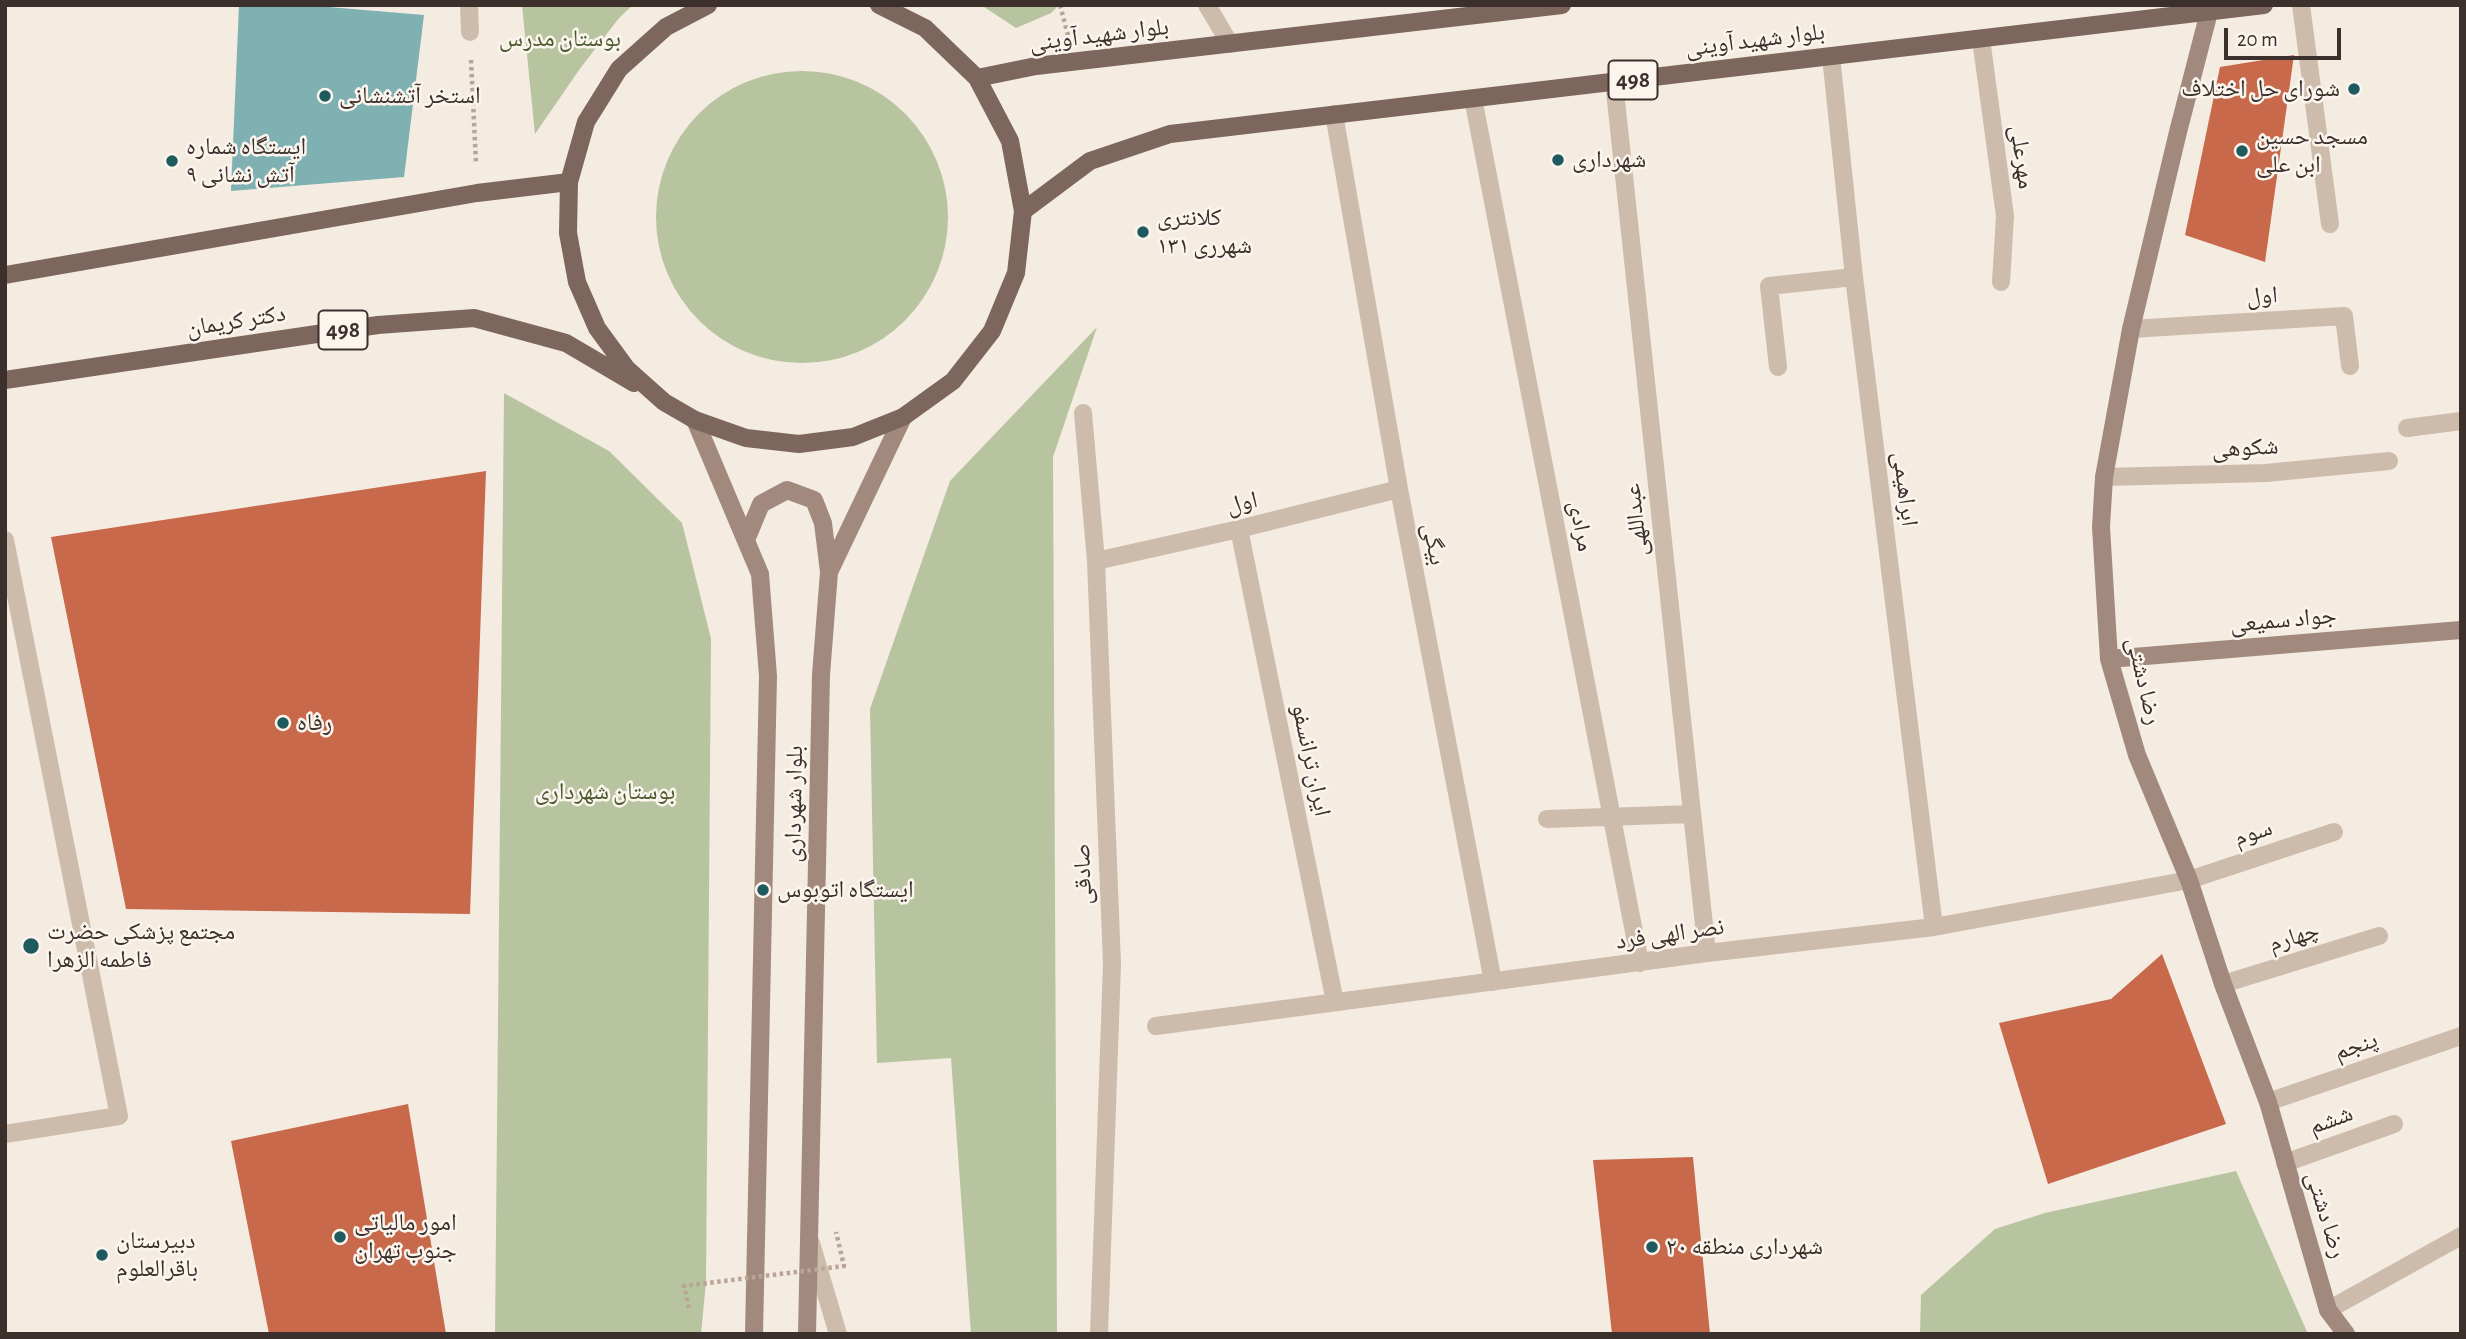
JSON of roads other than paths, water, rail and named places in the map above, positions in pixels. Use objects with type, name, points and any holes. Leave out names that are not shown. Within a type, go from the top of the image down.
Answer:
[{"type":"main road","points":[[708,5],[666,27],[619,69],[586,122],[569,182],[568,233],[577,282],[597,328],[627,369],[664,402],[695,420],[746,438],[800,444],[853,437],[903,417],[953,381],[992,331],[1016,273],[1023,211],[1010,141],[977,78],[925,28],[879,5]]},
{"type":"main road","name":"بلوار شهید آوینی","points":[[977,78],[1036,66],[1562,5]]},
{"type":"main road","name":"بلوار شهید آوینی","points":[[1023,211],[1090,161],[1170,134],[2264,5]]},
{"type":"main road","name":"رضا دشتی","points":[[2209,12],[2131,330],[2104,477],[2101,527],[2109,659],[2137,755],[2189,880],[2223,984],[2268,1102],[2329,1310],[2346,1334]]},
{"type":"main road","points":[[5,275],[477,193],[569,182]]},
{"type":"main road","name":"دکتر کریمان","points":[[5,380],[377,325],[474,318],[566,343],[664,402]]},
{"type":"main road","name":"بلوار شهرداری","points":[[807,1334],[821,675],[829,572],[903,417]]},
{"type":"main road","name":"بلوار شهرداری","points":[[695,420],[760,574],[768,676],[754,1334]]},
{"type":"main road","points":[[746,540],[761,504],[787,490],[814,500],[823,523],[829,572]]},
{"type":"main road","name":"جواد سمیعی","points":[[2109,659],[2461,630]]},
{"type":"street","points":[[469,5],[470,32]]},
{"type":"street","points":[[1207,5],[1230,44]]},
{"type":"street","points":[[2301,5],[2330,224]]},
{"type":"street","name":"مهرعلی","points":[[1981,39],[2005,216],[2001,282]]},
{"type":"street","name":"ابراهیمی","points":[[1831,56],[1854,276],[1934,926]]},
{"type":"street","name":"عبداللهی","points":[[1614,82],[1707,953]]},
{"type":"street","name":"مرادی","points":[[1473,98],[1640,963]]},
{"type":"street","name":"بیگی","points":[[1334,114],[1399,489],[1493,982]]},
{"type":"street","points":[[1777,367],[1769,286],[1854,276]]},
{"type":"street","name":"اول","points":[[2131,330],[2344,316],[2350,366]]},
{"type":"street","name":"صادقی","points":[[1083,413],[1096,561],[1112,964],[1099,1334]]},
{"type":"street","points":[[2407,428],[2461,421]]},
{"type":"street","name":"شکوهی","points":[[2104,477],[2266,473],[2389,461]]},
{"type":"street","name":"اول","points":[[1096,561],[1399,489]]},
{"type":"street","name":"ایران ترانسفو","points":[[1239,529],[1335,1002]]},
{"type":"street","points":[[5,540],[119,1116],[5,1134]]},
{"type":"street","points":[[1547,819],[1692,814]]},
{"type":"street","name":"سوم","points":[[2189,880],[2334,832]]},
{"type":"street","name":"نصر الهی فرد","points":[[1156,1026],[1707,953],[1934,926],[2189,880]]},
{"type":"street","name":"چهارم","points":[[2223,984],[2379,936]]},
{"type":"street","name":"پنجم","points":[[2268,1102],[2461,1036]]},
{"type":"street","name":"ششم","points":[[2285,1163],[2394,1124]]},
{"type":"street","points":[[2329,1310],[2461,1236]]},
{"type":"street","points":[[809,1237],[838,1334]]},
{"type":"water","name":"استخر آتشنشانی","points":[[239,5],[305,5],[424,15],[404,177],[231,191]]},
{"type":"place","name":"شورای حل اختلاف","points":[[2354,89]]},
{"type":"place","name":"استخر آتشنشانی","points":[[325,96]]},
{"type":"place","name":"مسجد حسین ابن علی","points":[[2242,151]]},
{"type":"place","name":"شهرداری","points":[[1558,160]]},
{"type":"place","name":"ایستگاه شماره ۹ آتش نشانی","points":[[172,161]]},
{"type":"place","name":"کلانتری ۱۳۱ شهرری","points":[[1143,232]]},
{"type":"place","name":"رفاه","points":[[283,723]]},
{"type":"place","name":"ایستگاه اتوبوس","points":[[763,890]]},
{"type":"place","name":"مجتمع پزشکی حضرت فاطمه الزهرا","points":[[31,946]]},
{"type":"place","name":"امور مالیاتی جنوب تهران","points":[[340,1237]]},
{"type":"place","name":"شهرداری منطقه ۲۰","points":[[1652,1247]]},
{"type":"place","name":"دبیرستان باقرالعلوم","points":[[102,1255]]},
{"type":"park label","name":"بوستان مدرس","points":[[560,39]]},
{"type":"park label","name":"بوستان شهرداری","points":[[605,792]]}]
